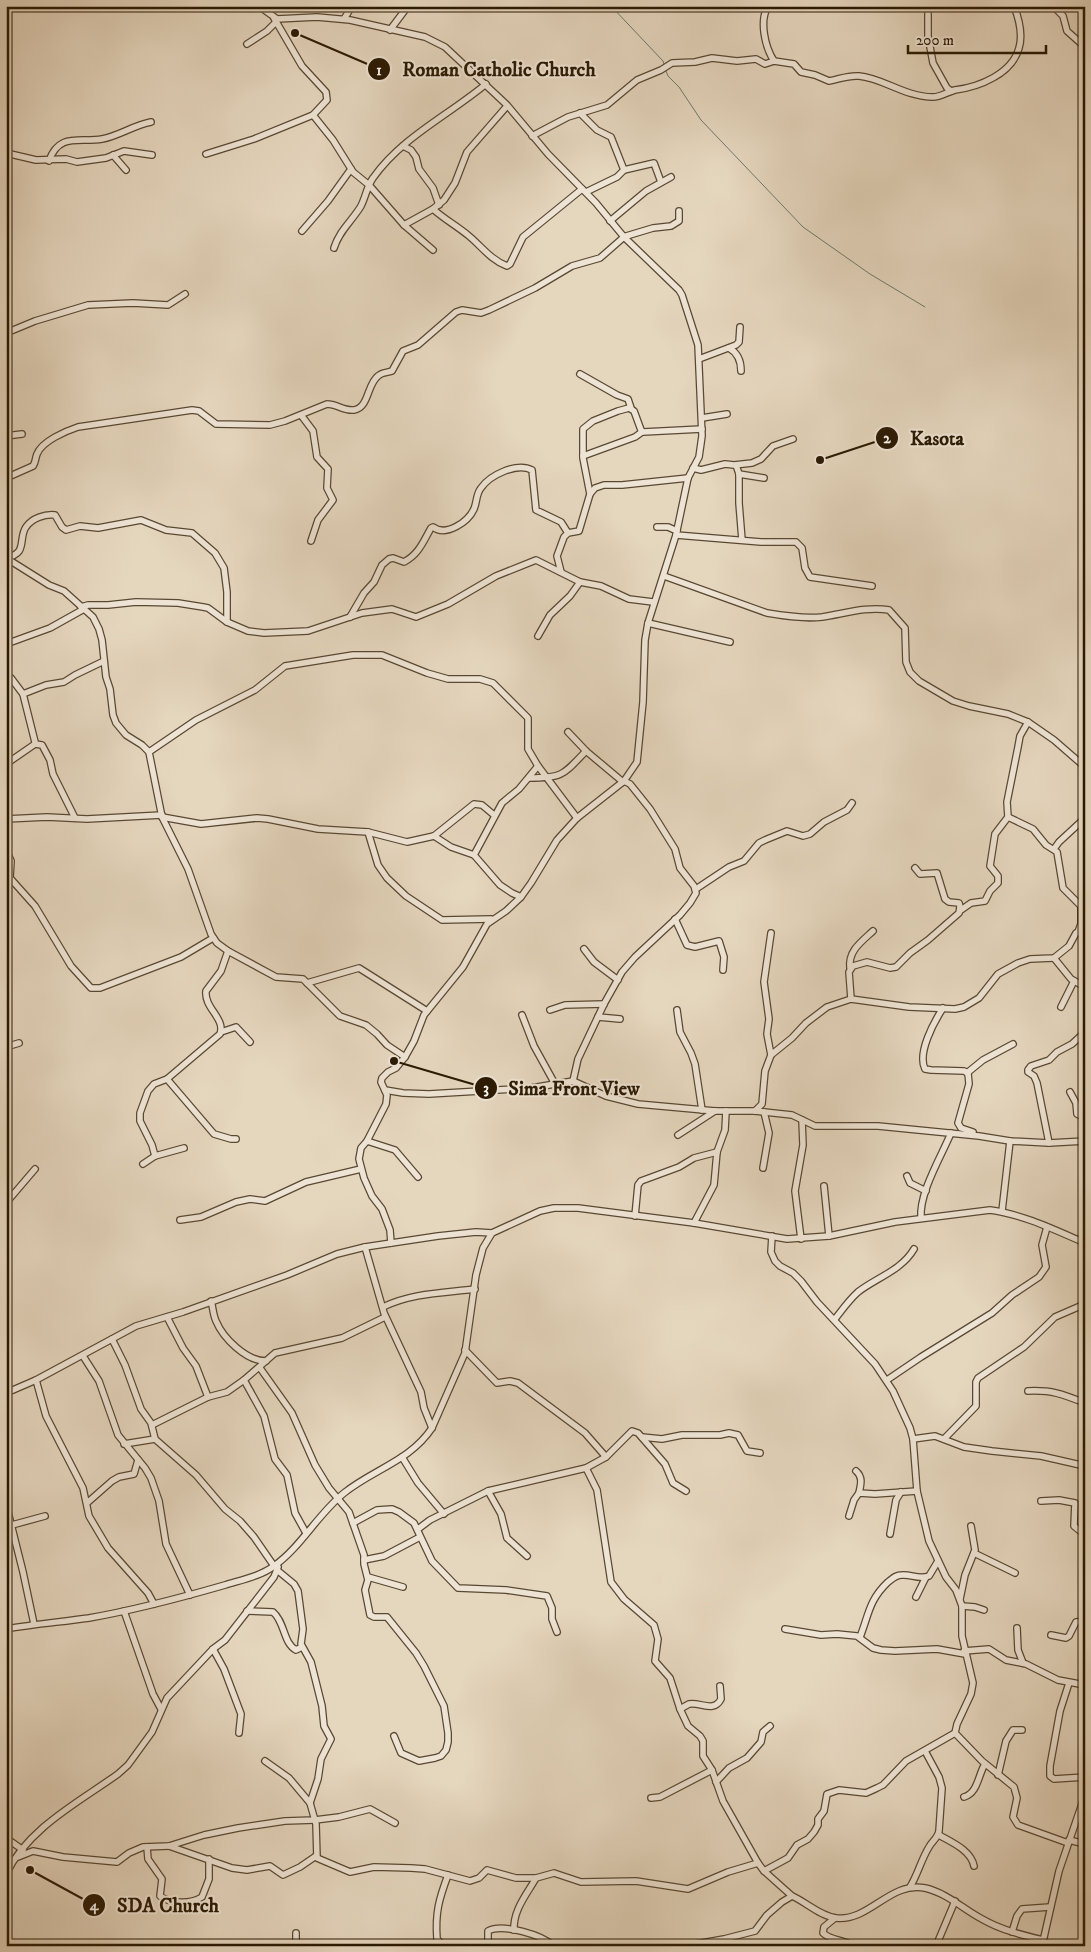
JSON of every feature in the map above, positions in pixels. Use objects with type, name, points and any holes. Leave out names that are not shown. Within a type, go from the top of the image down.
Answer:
[{"type":"street","points":[[206,154],[254,139],[313,115],[327,100],[327,94],[298,60],[275,20],[259,6]]},
{"type":"street","points":[[344,19],[352,6]]},
{"type":"street","points":[[390,30],[408,6]]},
{"type":"street","points":[[768,6],[763,20],[768,47],[774,61]]},
{"type":"street","points":[[532,136],[558,121],[607,105],[637,80],[672,63],[695,62],[712,58],[737,61],[756,59],[765,64],[774,61],[794,64],[801,72],[829,81],[849,75],[862,76],[917,95],[934,97],[951,91],[966,89],[993,78],[1014,60],[1019,48],[1021,34],[1014,6]]},
{"type":"street","points":[[1053,6],[1062,16],[1068,31],[1085,47]]},
{"type":"street","points":[[928,14],[928,36],[933,63],[947,88],[951,91]]},
{"type":"street","points":[[275,20],[317,17],[344,19],[425,37],[440,44],[486,84],[555,163],[584,191],[623,237],[682,295],[697,338],[702,418],[699,457],[688,478],[677,533],[664,576],[653,602],[648,623],[645,640],[644,684],[637,762],[624,781],[577,818],[557,840],[531,884],[521,897],[506,911],[491,920],[484,928],[471,956],[427,1011],[418,1026],[414,1041],[405,1058],[396,1068],[382,1078],[381,1082],[387,1095],[386,1104],[360,1151],[361,1168],[372,1196],[382,1209],[390,1230],[392,1243]]},
{"type":"street","points":[[247,44],[267,31],[275,20]]},
{"type":"street","points":[[334,248],[344,228],[361,205],[369,185],[381,167],[436,119],[469,98],[486,84]]},
{"type":"street","points":[[404,225],[436,207],[454,183],[467,152],[507,106]]},
{"type":"street","points":[[580,113],[597,130],[612,137],[624,170]]},
{"type":"street","points":[[313,115],[333,140],[351,169],[369,185],[404,225],[434,250]]},
{"type":"street","points":[[49,160],[54,148],[69,140],[102,139],[134,126],[151,122]]},
{"type":"street","points":[[403,146],[411,150],[416,157],[419,168],[433,188],[436,207],[444,219],[469,236],[492,257],[507,266],[510,264],[524,237],[584,191],[617,177],[624,170],[654,163],[661,182]]},
{"type":"street","points":[[6,153],[36,160],[66,159],[80,162],[124,151],[152,155]]},
{"type":"street","points":[[113,155],[126,170]]},
{"type":"street","points":[[302,231],[328,201],[351,169]]},
{"type":"street","points":[[610,221],[646,191],[671,177]]},
{"type":"street","points":[[6,478],[33,466],[38,452],[54,438],[61,432],[78,427],[192,410],[199,411],[213,423],[219,425],[278,424],[327,404],[334,404],[346,410],[361,408],[369,387],[377,376],[392,371],[403,351],[418,345],[456,312],[462,310],[481,313],[489,310],[535,288],[572,266],[600,258],[623,237],[653,228],[671,226],[679,221],[679,211]]},
{"type":"street","points":[[6,333],[35,321],[88,304],[133,303],[168,305],[185,294]]},
{"type":"street","points":[[699,359],[712,352],[729,348],[739,342],[740,327]]},
{"type":"street","points":[[729,348],[740,360],[741,371]]},
{"type":"street","points":[[580,374],[617,395],[628,399],[631,408],[637,416],[642,432]]},
{"type":"street","points":[[590,494],[584,471],[582,432],[586,426],[618,410],[631,408]]},
{"type":"street","points":[[702,418],[727,414]]},
{"type":"street","points":[[301,415],[313,431],[317,457],[328,468],[327,488],[333,500],[318,520],[311,541]]},
{"type":"street","points":[[583,456],[634,437],[642,432],[702,429]]},
{"type":"street","points":[[6,436],[22,434]]},
{"type":"street","points":[[693,468],[701,470],[725,464],[736,465],[757,461],[773,446],[794,438]]},
{"type":"street","points":[[736,465],[739,474],[739,516],[742,540]]},
{"type":"street","points":[[350,617],[364,593],[374,582],[378,570],[386,562],[394,558],[404,562],[409,559],[425,541],[433,527],[439,531],[454,528],[472,512],[482,485],[508,470],[527,468],[532,470],[536,510],[561,522],[568,533]]},
{"type":"street","points":[[739,474],[764,478]]},
{"type":"street","points":[[561,572],[557,556],[564,537],[568,533],[579,531],[590,494],[595,488],[604,484],[622,485],[688,478]]},
{"type":"street","points":[[6,558],[14,555],[21,548],[26,527],[34,520],[47,514],[55,515],[66,530],[80,526],[98,528],[141,520],[166,530],[189,532],[215,553],[224,568],[228,592],[227,622]]},
{"type":"street","points":[[658,527],[668,527],[677,533],[704,538],[799,544],[802,548],[805,568],[810,576],[872,586]]},
{"type":"street","points":[[742,532],[754,541]]},
{"type":"street","points":[[6,558],[49,585],[64,591],[93,617],[100,629],[113,715],[116,723],[126,735],[142,744],[149,752],[162,816],[188,870],[213,938],[228,951],[276,977],[301,979],[340,1016],[366,1025],[387,1045],[405,1058]]},
{"type":"street","points":[[6,644],[50,628],[88,604],[178,603],[208,608],[227,622],[255,633],[308,631],[362,613],[392,609],[416,617],[448,604],[496,576],[536,560],[580,582],[601,586],[630,599],[653,602]]},
{"type":"street","points":[[664,576],[767,613],[780,615],[808,617],[877,609],[889,610],[905,628],[906,662],[910,672],[918,681],[953,701],[1008,714],[1028,722],[1054,740],[1085,768]]},
{"type":"street","points":[[538,636],[550,615],[570,596],[580,582]]},
{"type":"street","points":[[648,623],[730,642]]},
{"type":"street","points":[[149,752],[196,720],[255,690],[286,666],[353,655],[382,656],[427,674],[448,679],[480,679],[497,686],[528,718],[527,744],[538,766],[549,778],[577,818]]},
{"type":"street","points":[[23,694],[46,685],[64,682],[85,669],[104,661]]},
{"type":"street","points":[[6,681],[11,678],[23,694],[35,744]]},
{"type":"street","points":[[850,968],[867,962],[896,967],[910,953],[957,915],[960,910],[971,903],[985,901],[990,891],[997,885],[998,876],[991,869],[990,862],[995,834],[1008,817],[1007,802],[1020,736],[1028,722]]},
{"type":"street","points":[[568,732],[586,751],[630,784],[650,809],[675,849],[680,868],[696,889],[695,897],[690,903],[627,965],[604,1004],[578,1059],[573,1081]]},
{"type":"street","points":[[6,764],[35,744]]},
{"type":"street","points":[[35,744],[42,746],[48,755],[55,779],[75,818]]},
{"type":"street","points":[[529,778],[558,776],[586,751]]},
{"type":"street","points":[[474,855],[502,803],[529,778],[538,766]]},
{"type":"street","points":[[696,889],[729,867],[744,861],[759,843],[787,831],[803,836],[810,834],[824,822],[847,810],[852,803]]},
{"type":"street","points":[[6,819],[162,816],[202,824],[257,818],[318,829],[368,832],[407,842],[434,836],[474,804],[480,804],[494,815]]},
{"type":"street","points":[[755,1111],[762,1104],[765,1071],[771,1055],[792,1038],[806,1023],[827,1007],[852,999],[909,1007],[959,1009],[970,1004],[984,992],[998,974],[1018,963],[1034,958],[1054,958],[1069,946],[1081,932],[1081,906],[1062,888],[1058,855],[1054,849],[1046,845],[1033,829],[1008,817]]},
{"type":"street","points":[[1054,849],[1085,818]]},
{"type":"street","points":[[368,832],[378,865],[387,878],[406,896],[442,920],[491,920]]},
{"type":"street","points":[[434,836],[451,847],[474,855],[500,885],[512,894],[521,897]]},
{"type":"street","points":[[6,850],[11,861],[10,878],[35,906],[71,966],[91,988],[100,988],[181,957],[213,938]]},
{"type":"street","points":[[915,868],[920,874],[937,873],[945,899],[959,903],[960,910]]},
{"type":"street","points":[[675,919],[687,945],[695,947],[719,941],[724,957],[723,970]]},
{"type":"street","points":[[852,999],[850,957],[854,950],[873,931]]},
{"type":"street","points":[[770,933],[764,982],[769,1018],[767,1034],[771,1055]]},
{"type":"street","points":[[584,949],[594,962],[618,980]]},
{"type":"street","points":[[221,1032],[221,1024],[210,1007],[206,991],[221,971],[228,951]]},
{"type":"street","points":[[1054,958],[1074,981],[1084,985]]},
{"type":"street","points":[[307,983],[359,968],[427,1011]]},
{"type":"street","points":[[1061,1007],[1074,981]]},
{"type":"street","points":[[550,1010],[565,1005],[604,1004]]},
{"type":"street","points":[[943,1008],[923,1052],[925,1069],[967,1073],[987,1057],[1013,1044]]},
{"type":"street","points":[[677,1010],[680,1032],[695,1064],[702,1110]]},
{"type":"street","points":[[522,1015],[534,1046],[555,1084]]},
{"type":"street","points":[[598,1017],[620,1019]]},
{"type":"street","points":[[155,1156],[150,1140],[142,1128],[140,1113],[145,1097],[154,1084],[167,1079],[221,1032],[236,1027],[250,1042]]},
{"type":"street","points":[[1049,1143],[1037,1083],[1034,1076],[1028,1070],[1031,1066],[1050,1060],[1057,1052],[1072,1044],[1085,1032]]},
{"type":"street","points":[[6,1047],[19,1043]]},
{"type":"street","points":[[967,1073],[969,1084],[958,1123],[962,1128],[979,1136]]},
{"type":"street","points":[[167,1079],[214,1134],[236,1139]]},
{"type":"street","points":[[385,1090],[429,1094],[531,1088],[573,1081],[606,1096],[638,1104],[792,1115],[815,1126],[878,1126],[1010,1141],[1049,1143],[1085,1140]]},
{"type":"street","points":[[1070,1092],[1076,1103],[1078,1114],[1085,1118]]},
{"type":"street","points":[[694,1223],[714,1185],[717,1152],[725,1130],[726,1110]]},
{"type":"street","points":[[678,1136],[715,1111]]},
{"type":"street","points":[[763,1168],[769,1133],[764,1112]]},
{"type":"street","points":[[802,1120],[803,1145],[795,1191],[802,1239]]},
{"type":"street","points":[[921,1218],[921,1204],[951,1133]]},
{"type":"street","points":[[367,1140],[395,1150],[418,1177]]},
{"type":"street","points":[[1002,1211],[1010,1141]]},
{"type":"street","points":[[143,1164],[155,1156],[184,1148]]},
{"type":"street","points":[[636,1216],[638,1185],[641,1181],[679,1167],[694,1158],[717,1152]]},
{"type":"street","points":[[180,1220],[204,1217],[236,1202],[250,1199],[265,1201],[306,1182],[361,1168]]},
{"type":"street","points":[[6,1203],[35,1169]]},
{"type":"street","points":[[907,1176],[910,1184],[926,1191]]},
{"type":"street","points":[[824,1186],[829,1236]]},
{"type":"street","points":[[6,1392],[36,1380],[136,1326],[287,1274],[337,1254],[365,1247],[455,1234],[492,1232],[524,1218],[554,1208],[578,1208],[694,1223],[788,1239],[829,1236],[921,1218],[978,1210],[1002,1211],[1085,1243]]},
{"type":"street","points":[[887,1380],[921,1356],[992,1312],[1006,1299],[1039,1277],[1046,1268],[1042,1245],[1047,1227]]},
{"type":"street","points":[[6,1629],[124,1611],[190,1595],[256,1575],[277,1566],[338,1498],[361,1480],[417,1447],[432,1428],[466,1350],[478,1260],[492,1232]]},
{"type":"street","points":[[772,1236],[771,1252],[775,1261],[793,1273],[887,1380],[906,1417],[913,1439],[917,1491],[929,1541],[946,1577],[956,1590],[961,1603]]},
{"type":"street","points":[[365,1247],[385,1317],[421,1392],[424,1408],[432,1428]]},
{"type":"street","points":[[835,1319],[859,1292],[909,1257],[914,1249]]},
{"type":"street","points":[[383,1307],[417,1295],[475,1289]]},
{"type":"street","points":[[211,1301],[216,1322],[229,1342],[255,1360],[266,1361]]},
{"type":"street","points":[[944,1439],[976,1406],[978,1378],[1024,1347],[1055,1317],[1085,1304]]},
{"type":"street","points":[[166,1317],[183,1348],[196,1366],[208,1397]]},
{"type":"street","points":[[152,1425],[208,1397],[224,1394],[260,1368],[275,1353],[351,1335],[385,1317]]},
{"type":"street","points":[[112,1339],[125,1365],[142,1409],[152,1425],[155,1439],[196,1475],[225,1509],[240,1521],[294,1584],[298,1592],[303,1629],[302,1647],[311,1662],[322,1706],[324,1726],[331,1739],[321,1758],[318,1779],[310,1803]]},
{"type":"street","points":[[466,1350],[497,1383],[510,1381],[518,1383],[591,1438],[606,1457]]},
{"type":"street","points":[[83,1356],[99,1381],[114,1426],[124,1444],[151,1478],[159,1501],[166,1544],[172,1559],[181,1572],[190,1595]]},
{"type":"street","points":[[260,1368],[292,1413],[315,1465],[329,1488],[349,1512],[354,1523],[368,1577],[365,1590],[370,1614],[374,1617],[387,1616],[409,1643],[424,1666],[445,1710],[448,1742],[446,1750],[440,1756],[420,1761],[414,1760],[401,1753],[394,1736]]},
{"type":"street","points":[[36,1380],[46,1416],[80,1480],[89,1516],[103,1540],[148,1594],[154,1604]]},
{"type":"street","points":[[244,1380],[264,1416],[275,1459],[287,1475],[295,1513],[306,1533]]},
{"type":"street","points":[[1028,1391],[1051,1391],[1085,1403]]},
{"type":"street","points":[[418,1529],[423,1524],[488,1491],[586,1468],[606,1457],[629,1432],[636,1432],[642,1438],[665,1464],[673,1482],[686,1490]]},
{"type":"street","points":[[642,1438],[662,1439],[682,1435],[733,1433],[738,1435],[747,1451],[760,1453]]},
{"type":"street","points":[[913,1439],[930,1436],[964,1447],[992,1452],[1042,1456],[1085,1466]]},
{"type":"street","points":[[124,1444],[155,1439]]},
{"type":"street","points":[[402,1457],[418,1483],[444,1514]]},
{"type":"street","points":[[87,1503],[112,1481],[119,1477],[134,1474],[138,1460]]},
{"type":"street","points":[[586,1468],[597,1490],[611,1582],[624,1599],[654,1625],[658,1639],[655,1662],[670,1678],[680,1709],[688,1726],[700,1736],[703,1756],[712,1770],[724,1801],[758,1863],[764,1871],[792,1896],[836,1918]]},
{"type":"street","points":[[848,1516],[859,1493],[861,1480],[860,1475],[856,1471]]},
{"type":"street","points":[[488,1491],[493,1503],[501,1514],[507,1538],[527,1556]]},
{"type":"street","points":[[859,1493],[917,1491]]},
{"type":"street","points":[[890,1534],[896,1500],[901,1492]]},
{"type":"street","points":[[1040,1500],[1059,1500],[1075,1503],[1074,1526],[1085,1535]]},
{"type":"street","points":[[6,1504],[34,1624]]},
{"type":"street","points":[[354,1523],[373,1511],[392,1509],[410,1520],[418,1529],[432,1561],[458,1588],[506,1590],[547,1596],[550,1601],[552,1619],[557,1632]]},
{"type":"street","points":[[12,1524],[45,1516]]},
{"type":"street","points":[[764,1871],[788,1858],[797,1845],[814,1832],[818,1819],[824,1811],[827,1794],[839,1790],[861,1793],[871,1791],[883,1785],[906,1761],[955,1733],[972,1689],[972,1677],[964,1652],[961,1603],[965,1575],[974,1553],[975,1543],[971,1526]]},
{"type":"street","points":[[364,1560],[379,1558],[420,1537]]},
{"type":"street","points":[[974,1553],[1015,1573]]},
{"type":"street","points":[[916,1596],[926,1577],[931,1574],[938,1561]]},
{"type":"street","points":[[6,1874],[16,1858],[43,1828],[128,1765],[152,1732],[161,1709],[168,1698],[213,1649],[224,1640],[274,1577],[277,1566]]},
{"type":"street","points":[[860,1637],[873,1602],[881,1589],[893,1578],[904,1574],[926,1577]]},
{"type":"street","points":[[368,1577],[403,1587]]},
{"type":"street","points":[[961,1603],[984,1610]]},
{"type":"street","points":[[124,1611],[153,1694],[161,1709]]},
{"type":"street","points":[[247,1611],[273,1612],[282,1625],[291,1646],[296,1650],[302,1647]]},
{"type":"street","points":[[1051,1635],[1066,1638],[1076,1622],[1085,1621]]},
{"type":"street","points":[[1017,1628],[1018,1650],[1023,1663]]},
{"type":"street","points":[[785,1629],[821,1635],[837,1634],[860,1637],[876,1649],[895,1651],[937,1649],[964,1652],[989,1649],[1006,1660],[1023,1663],[1053,1678],[1085,1685]]},
{"type":"street","points":[[213,1649],[224,1669],[240,1714],[239,1732]]},
{"type":"street","points":[[1070,1683],[1060,1711],[1050,1766],[1050,1776],[1054,1779],[1085,1777]]},
{"type":"street","points":[[680,1709],[689,1704],[711,1707],[716,1705],[722,1698],[720,1686]]},
{"type":"street","points":[[716,1782],[729,1768],[747,1758],[762,1741],[762,1734],[770,1726]]},
{"type":"street","points":[[998,1775],[1008,1736],[1012,1730],[1022,1730]]},
{"type":"street","points":[[955,1733],[985,1764],[1010,1783],[1016,1792],[1017,1798],[1013,1817],[1018,1825],[1068,1842],[1085,1844]]},
{"type":"street","points":[[910,1887],[927,1850],[939,1835],[942,1788],[939,1777],[925,1751]]},
{"type":"street","points":[[265,1761],[289,1778],[310,1803],[315,1820],[316,1856],[318,1859],[350,1872],[374,1867],[426,1869],[472,1881],[482,1876],[483,1872],[487,1870],[516,1878],[536,1878],[554,1873],[581,1882],[636,1881],[688,1889],[728,1872],[758,1863]]},
{"type":"street","points":[[964,1797],[974,1791],[985,1764]]},
{"type":"street","points":[[651,1798],[660,1797],[712,1770]]},
{"type":"street","points":[[853,1946],[850,1943],[829,1938],[823,1933],[824,1927],[836,1918],[851,1916],[870,1908],[894,1892],[910,1887],[925,1888],[955,1900],[982,1919],[1043,1943],[1050,1907],[1068,1842],[1085,1795]]},
{"type":"street","points":[[16,1858],[33,1851],[114,1863],[136,1849],[169,1846],[204,1834],[285,1820],[315,1820],[340,1817],[370,1809],[395,1823]]},
{"type":"street","points":[[939,1835],[959,1846],[974,1862],[974,1866]]},
{"type":"street","points":[[6,1838],[23,1850]]},
{"type":"street","points":[[169,1846],[229,1867],[246,1870],[270,1866],[283,1875],[300,1867],[316,1856]]},
{"type":"street","points":[[147,1847],[148,1859],[162,1879],[160,1896],[170,1902],[194,1900],[202,1897],[209,1879],[209,1859]]},
{"type":"street","points":[[444,1946],[436,1939],[436,1916],[438,1902],[448,1875]]},
{"type":"street","points":[[514,1930],[513,1923],[518,1909],[536,1878]]},
{"type":"street","points":[[685,1946],[755,1932],[767,1914],[792,1896]]},
{"type":"street","points":[[936,1946],[955,1900]]},
{"type":"street","points":[[1012,1932],[1017,1916],[1022,1909],[1050,1907]]},
{"type":"street","points":[[488,1946],[489,1930],[514,1930],[544,1938],[554,1946]]},
{"type":"street","points":[[296,1933],[296,1946]]},
{"type":"street","points":[[862,1946],[865,1944],[900,1946]]},
{"type":"waterway","points":[[611,6],[664,64]]},
{"type":"waterway","points":[[666,71],[701,120],[803,227],[870,274],[925,307]]},
{"type":"place","name":"Roman Catholic Church","points":[[295,33]]},
{"type":"place","name":"Kasota","points":[[820,460]]},
{"type":"place","name":"Sima Front View","points":[[394,1061]]},
{"type":"place","name":"SDA Church","points":[[30,1870]]}]
